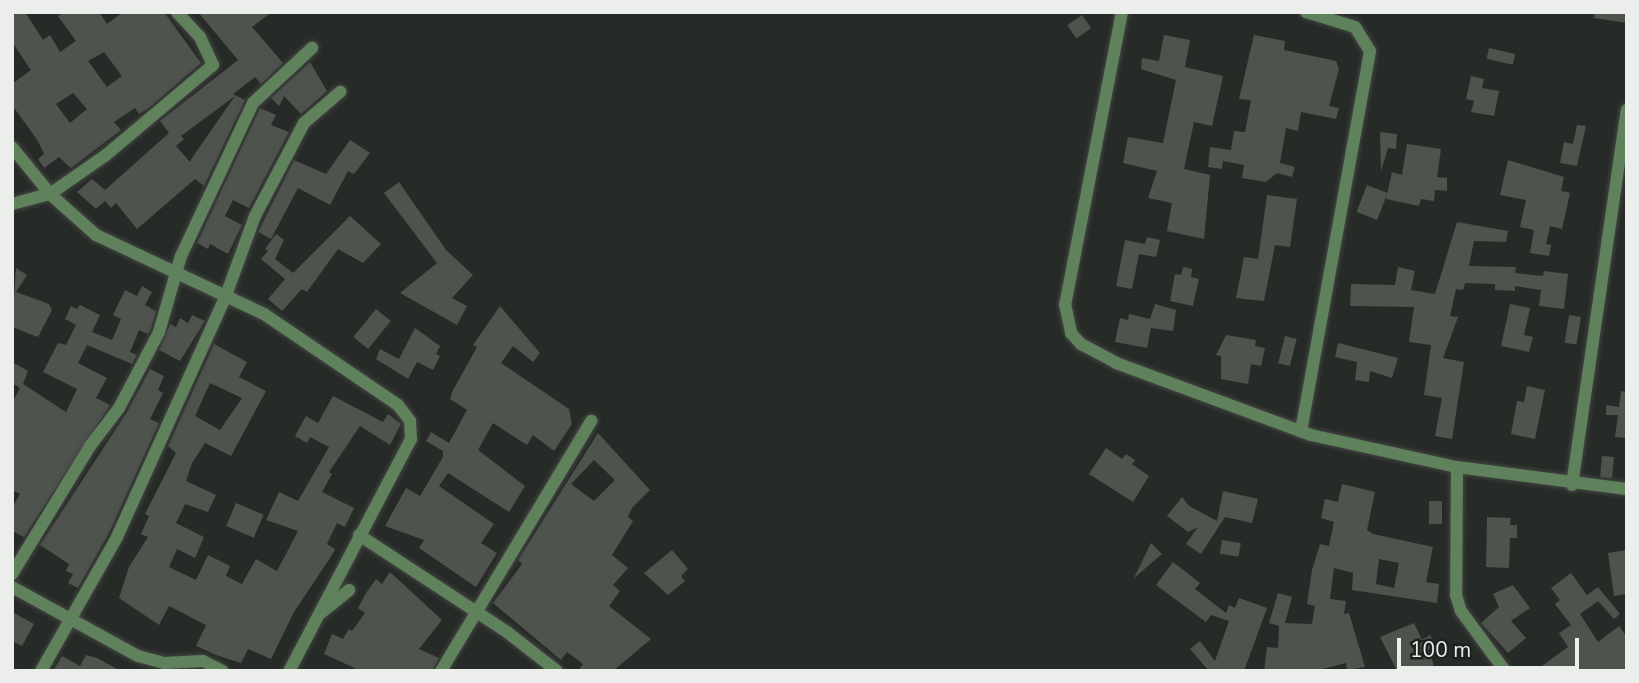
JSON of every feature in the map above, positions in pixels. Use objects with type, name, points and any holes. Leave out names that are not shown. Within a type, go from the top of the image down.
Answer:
[{"type":"street","points":[[12,204],[50,194],[106,155],[213,65],[200,37],[177,12]]},
{"type":"street","points":[[1122,12],[1065,304],[1071,332],[1093,352],[1116,363],[1301,431],[1457,467],[1572,485],[1627,489]]},
{"type":"street","points":[[1301,431],[1370,51],[1355,27],[1306,12]]},
{"type":"street","points":[[12,574],[90,446],[118,408],[159,332],[176,274],[253,103],[312,48]]},
{"type":"street","points":[[46,669],[68,616],[117,537],[225,298],[255,216],[304,123],[340,92]]},
{"type":"street","points":[[1572,485],[1627,110]]},
{"type":"street","points":[[13,149],[50,194],[115,248],[264,314],[398,405],[410,421],[411,439],[289,671]]},
{"type":"street","points":[[441,671],[475,610],[591,421]]},
{"type":"street","points":[[1457,467],[1456,595],[1467,619],[1505,671]]},
{"type":"street","points":[[359,535],[475,610],[557,671]]},
{"type":"street","points":[[12,587],[138,656],[164,663],[203,662],[223,671]]},
{"type":"street","points":[[317,617],[349,590]]},
{"type":"building","points":[[25,12],[43,40],[50,35],[60,52],[76,41],[58,16],[64,12],[99,12],[107,24],[123,12],[164,12],[201,63],[150,107],[139,114],[135,108],[114,122],[121,130],[71,168],[59,157],[44,168],[38,159],[44,154],[38,141],[12,105],[12,84],[31,70],[12,42],[12,15]],"holes":[[[104,52],[122,76],[107,87],[88,61]],[[73,93],[87,109],[70,123],[56,104]]]},
{"type":"building","points":[[198,12],[272,12],[252,27],[283,63],[261,84],[255,77],[233,94],[245,100],[204,186],[195,179],[137,229],[116,203],[111,208],[105,201],[96,209],[77,192],[92,179],[105,190],[169,133],[160,121],[238,60]],"holes":[[[235,96],[190,162],[176,146],[184,139],[181,136]]]},
{"type":"building","points":[[1595,12],[1627,13],[1627,23],[1594,18]]},
{"type":"building","points":[[1082,15],[1091,28],[1076,38],[1067,25]]},
{"type":"building","points":[[1164,35],[1190,40],[1185,67],[1223,76],[1212,126],[1194,122],[1184,169],[1210,175],[1204,239],[1167,231],[1172,203],[1148,198],[1157,171],[1123,163],[1128,137],[1163,143],[1176,80],[1141,69],[1142,58],[1159,61]]},
{"type":"building","points":[[1254,35],[1285,41],[1284,50],[1336,61],[1339,69],[1329,106],[1339,108],[1336,119],[1301,112],[1298,131],[1286,128],[1280,163],[1295,167],[1292,177],[1277,173],[1266,182],[1242,178],[1244,165],[1223,161],[1222,169],[1208,167],[1210,147],[1231,150],[1234,131],[1245,132],[1251,100],[1239,99]]},
{"type":"building","points":[[1489,48],[1515,54],[1513,65],[1487,59]]},
{"type":"building","points":[[310,62],[327,91],[301,114],[284,96],[279,106],[271,98]]},
{"type":"building","points":[[1471,76],[1484,79],[1482,88],[1499,91],[1494,116],[1471,112],[1474,101],[1466,99]]},
{"type":"building","points":[[260,108],[276,115],[271,125],[289,132],[249,208],[233,200],[225,216],[242,225],[228,254],[210,244],[208,249],[197,243]]},
{"type":"building","points":[[1577,125],[1586,126],[1577,166],[1560,163],[1564,142],[1573,144]]},
{"type":"building","points":[[1380,132],[1397,134],[1396,149],[1388,148],[1381,171]]},
{"type":"building","points":[[350,140],[370,153],[354,174],[348,171],[330,205],[298,188],[271,239],[258,232],[294,160],[326,174]]},
{"type":"building","points":[[1407,144],[1441,149],[1437,177],[1447,178],[1447,191],[1435,190],[1434,201],[1421,199],[1419,206],[1386,199],[1392,172],[1402,175]]},
{"type":"building","points":[[1508,160],[1564,177],[1561,191],[1570,193],[1562,229],[1550,226],[1546,244],[1551,245],[1549,256],[1530,253],[1534,230],[1520,227],[1526,200],[1500,195]]},
{"type":"building","points":[[399,182],[446,250],[473,275],[452,298],[467,306],[457,325],[400,293],[437,263],[384,193]]},
{"type":"building","points":[[1367,185],[1388,193],[1377,220],[1357,212]]},
{"type":"building","points":[[1267,195],[1297,199],[1290,247],[1275,245],[1264,301],[1236,298],[1244,257],[1258,259]]},
{"type":"building","points":[[350,216],[381,244],[363,263],[338,249],[307,292],[302,289],[282,311],[268,299],[285,279],[261,259],[268,251],[265,249],[276,234],[284,240],[275,259],[293,273]]},
{"type":"building","points":[[1457,222],[1508,231],[1506,242],[1474,241],[1469,266],[1516,267],[1515,273],[1543,276],[1544,271],[1568,274],[1564,309],[1539,306],[1541,290],[1515,286],[1515,291],[1495,290],[1495,284],[1465,283],[1463,290],[1456,289],[1450,316],[1458,317],[1443,358],[1464,362],[1452,439],[1435,436],[1442,398],[1424,395],[1431,345],[1409,342],[1414,307],[1350,306],[1351,284],[1395,285],[1398,267],[1415,271],[1411,290],[1435,294]]},
{"type":"building","points":[[1147,237],[1160,240],[1156,257],[1139,254],[1132,289],[1116,286],[1125,240],[1145,244]]},
{"type":"building","points":[[1183,267],[1192,269],[1191,277],[1199,279],[1193,306],[1170,301],[1175,274],[1181,275]]},
{"type":"building","points":[[16,268],[27,275],[16,292],[49,304],[52,310],[38,337],[12,327]]},
{"type":"building","points":[[142,286],[152,292],[145,305],[156,311],[151,329],[148,334],[139,330],[130,352],[137,355],[132,364],[87,345],[78,363],[107,378],[96,398],[110,405],[24,537],[12,531],[12,508],[20,494],[12,490],[12,403],[20,388],[12,383],[12,362],[28,371],[23,384],[66,412],[77,389],[43,372],[58,343],[66,345],[76,325],[65,319],[71,306],[77,309],[80,305],[100,315],[92,332],[112,340],[121,319],[113,315],[125,290],[137,296]]},
{"type":"building","points":[[1155,304],[1176,310],[1173,331],[1151,328],[1147,348],[1115,342],[1120,318],[1128,320],[1129,314],[1150,319]]},
{"type":"building","points":[[1510,304],[1530,308],[1524,335],[1533,337],[1529,352],[1501,346]]},
{"type":"building","points":[[500,306],[540,353],[533,362],[513,346],[501,363],[569,409],[572,424],[554,451],[533,435],[527,445],[493,423],[478,450],[525,486],[509,512],[448,473],[439,486],[494,524],[481,543],[497,553],[476,587],[419,548],[424,540],[385,526],[406,488],[420,496],[443,457],[443,451],[426,441],[431,432],[449,443],[467,410],[450,399],[452,392],[477,347],[473,345]]},
{"type":"building","points":[[376,309],[391,321],[368,349],[353,337]]},
{"type":"building","points":[[192,315],[205,321],[180,361],[159,350],[170,324],[176,327],[180,318],[188,323]]},
{"type":"building","points":[[1569,315],[1581,317],[1576,345],[1565,343]]},
{"type":"building","points":[[415,328],[440,346],[436,354],[440,356],[433,370],[417,362],[408,379],[376,359],[380,349],[399,359]]},
{"type":"building","points":[[1226,335],[1256,340],[1255,346],[1265,348],[1261,366],[1251,364],[1248,384],[1221,379],[1221,356],[1216,355]]},
{"type":"building","points":[[1285,336],[1297,339],[1290,366],[1278,363]]},
{"type":"building","points":[[1338,343],[1398,358],[1392,378],[1370,371],[1369,382],[1355,380],[1357,362],[1335,357]]},
{"type":"building","points":[[214,344],[247,362],[239,377],[266,391],[231,456],[205,443],[192,463],[186,481],[216,495],[208,512],[185,504],[176,523],[204,537],[195,558],[177,549],[169,567],[196,580],[208,555],[230,566],[226,576],[242,584],[256,559],[277,571],[298,531],[266,520],[279,492],[298,501],[329,447],[310,437],[307,443],[295,436],[306,416],[318,423],[333,396],[383,422],[388,414],[401,424],[390,445],[360,426],[329,472],[332,474],[322,492],[354,508],[345,527],[337,523],[327,544],[335,549],[294,612],[271,659],[248,649],[241,663],[216,655],[196,646],[206,625],[169,606],[159,625],[119,598],[129,567],[148,537],[141,534],[149,516],[145,514],[176,453],[168,446]],"holes":[[[210,383],[242,398],[220,430],[195,416]]]},
{"type":"building","points":[[150,369],[164,376],[158,390],[163,393],[150,419],[159,423],[109,533],[78,588],[68,583],[73,574],[66,571],[69,564],[40,545],[127,412]]},
{"type":"building","points":[[1527,386],[1545,390],[1535,439],[1511,434],[1517,401],[1524,402]]},
{"type":"building","points":[[1621,391],[1627,392],[1627,438],[1615,437],[1618,415],[1606,415],[1606,405],[1619,407]]},
{"type":"building","points":[[598,433],[650,490],[632,508],[628,517],[633,521],[612,555],[628,568],[613,585],[620,591],[609,606],[651,639],[613,671],[578,671],[583,664],[567,652],[561,660],[493,603],[522,564],[518,560]],"holes":[[[594,460],[615,480],[594,501],[571,484]]]},
{"type":"building","points":[[1106,448],[1122,459],[1126,454],[1135,460],[1132,464],[1149,476],[1133,502],[1089,474]]},
{"type":"building","points":[[1602,456],[1614,457],[1612,478],[1600,477]]},
{"type":"building","points":[[1342,484],[1375,492],[1367,530],[1373,534],[1433,547],[1426,582],[1439,584],[1437,603],[1352,590],[1353,573],[1334,568],[1330,599],[1346,601],[1344,614],[1349,613],[1365,667],[1347,670],[1346,663],[1315,671],[1264,671],[1267,647],[1278,648],[1279,626],[1269,623],[1278,593],[1292,597],[1285,623],[1312,624],[1315,606],[1307,604],[1312,570],[1320,544],[1329,546],[1334,522],[1321,518],[1325,499],[1338,502]],"holes":[[[1379,559],[1399,563],[1394,588],[1376,584]]]},
{"type":"building","points":[[1223,491],[1258,499],[1252,523],[1225,517],[1201,554],[1186,544],[1198,527],[1188,532],[1167,516],[1182,497],[1189,506],[1217,521]]},
{"type":"building","points":[[1429,501],[1442,501],[1442,524],[1429,524]]},
{"type":"building","points":[[236,503],[264,515],[254,538],[226,526]]},
{"type":"building","points":[[1487,517],[1511,518],[1510,525],[1517,525],[1517,538],[1510,538],[1509,568],[1486,567]]},
{"type":"building","points":[[1222,540],[1241,543],[1239,557],[1220,554]]},
{"type":"building","points":[[1151,543],[1162,554],[1134,578]]},
{"type":"building","points":[[672,550],[688,569],[681,576],[685,581],[668,595],[644,573]]},
{"type":"building","points":[[1627,550],[1627,594],[1614,596],[1608,553]]},
{"type":"building","points":[[1173,562],[1200,583],[1195,589],[1226,613],[1229,605],[1235,608],[1239,598],[1267,608],[1244,671],[1209,671],[1190,649],[1200,641],[1215,661],[1229,621],[1211,615],[1206,622],[1156,585]]},
{"type":"building","points":[[390,572],[442,620],[419,649],[439,658],[432,671],[361,671],[324,654],[332,634],[343,639],[349,629],[352,631],[365,613],[358,608],[366,593],[376,579],[382,584]]},
{"type":"building","points":[[1571,573],[1587,595],[1598,587],[1620,614],[1614,619],[1598,601],[1580,614],[1598,642],[1619,626],[1627,637],[1627,671],[1535,671],[1568,647],[1559,633],[1571,625],[1555,604],[1560,600],[1551,588]]},
{"type":"building","points":[[1513,585],[1530,608],[1511,621],[1526,638],[1508,653],[1481,623],[1499,607],[1493,594]]},
{"type":"building","points":[[12,612],[34,624],[22,646],[12,641]]},
{"type":"building","points":[[1414,623],[1422,640],[1430,635],[1436,646],[1428,650],[1434,665],[1422,671],[1397,671],[1380,637]]},
{"type":"building","points":[[86,655],[121,671],[53,671],[62,656],[80,666]]}]
